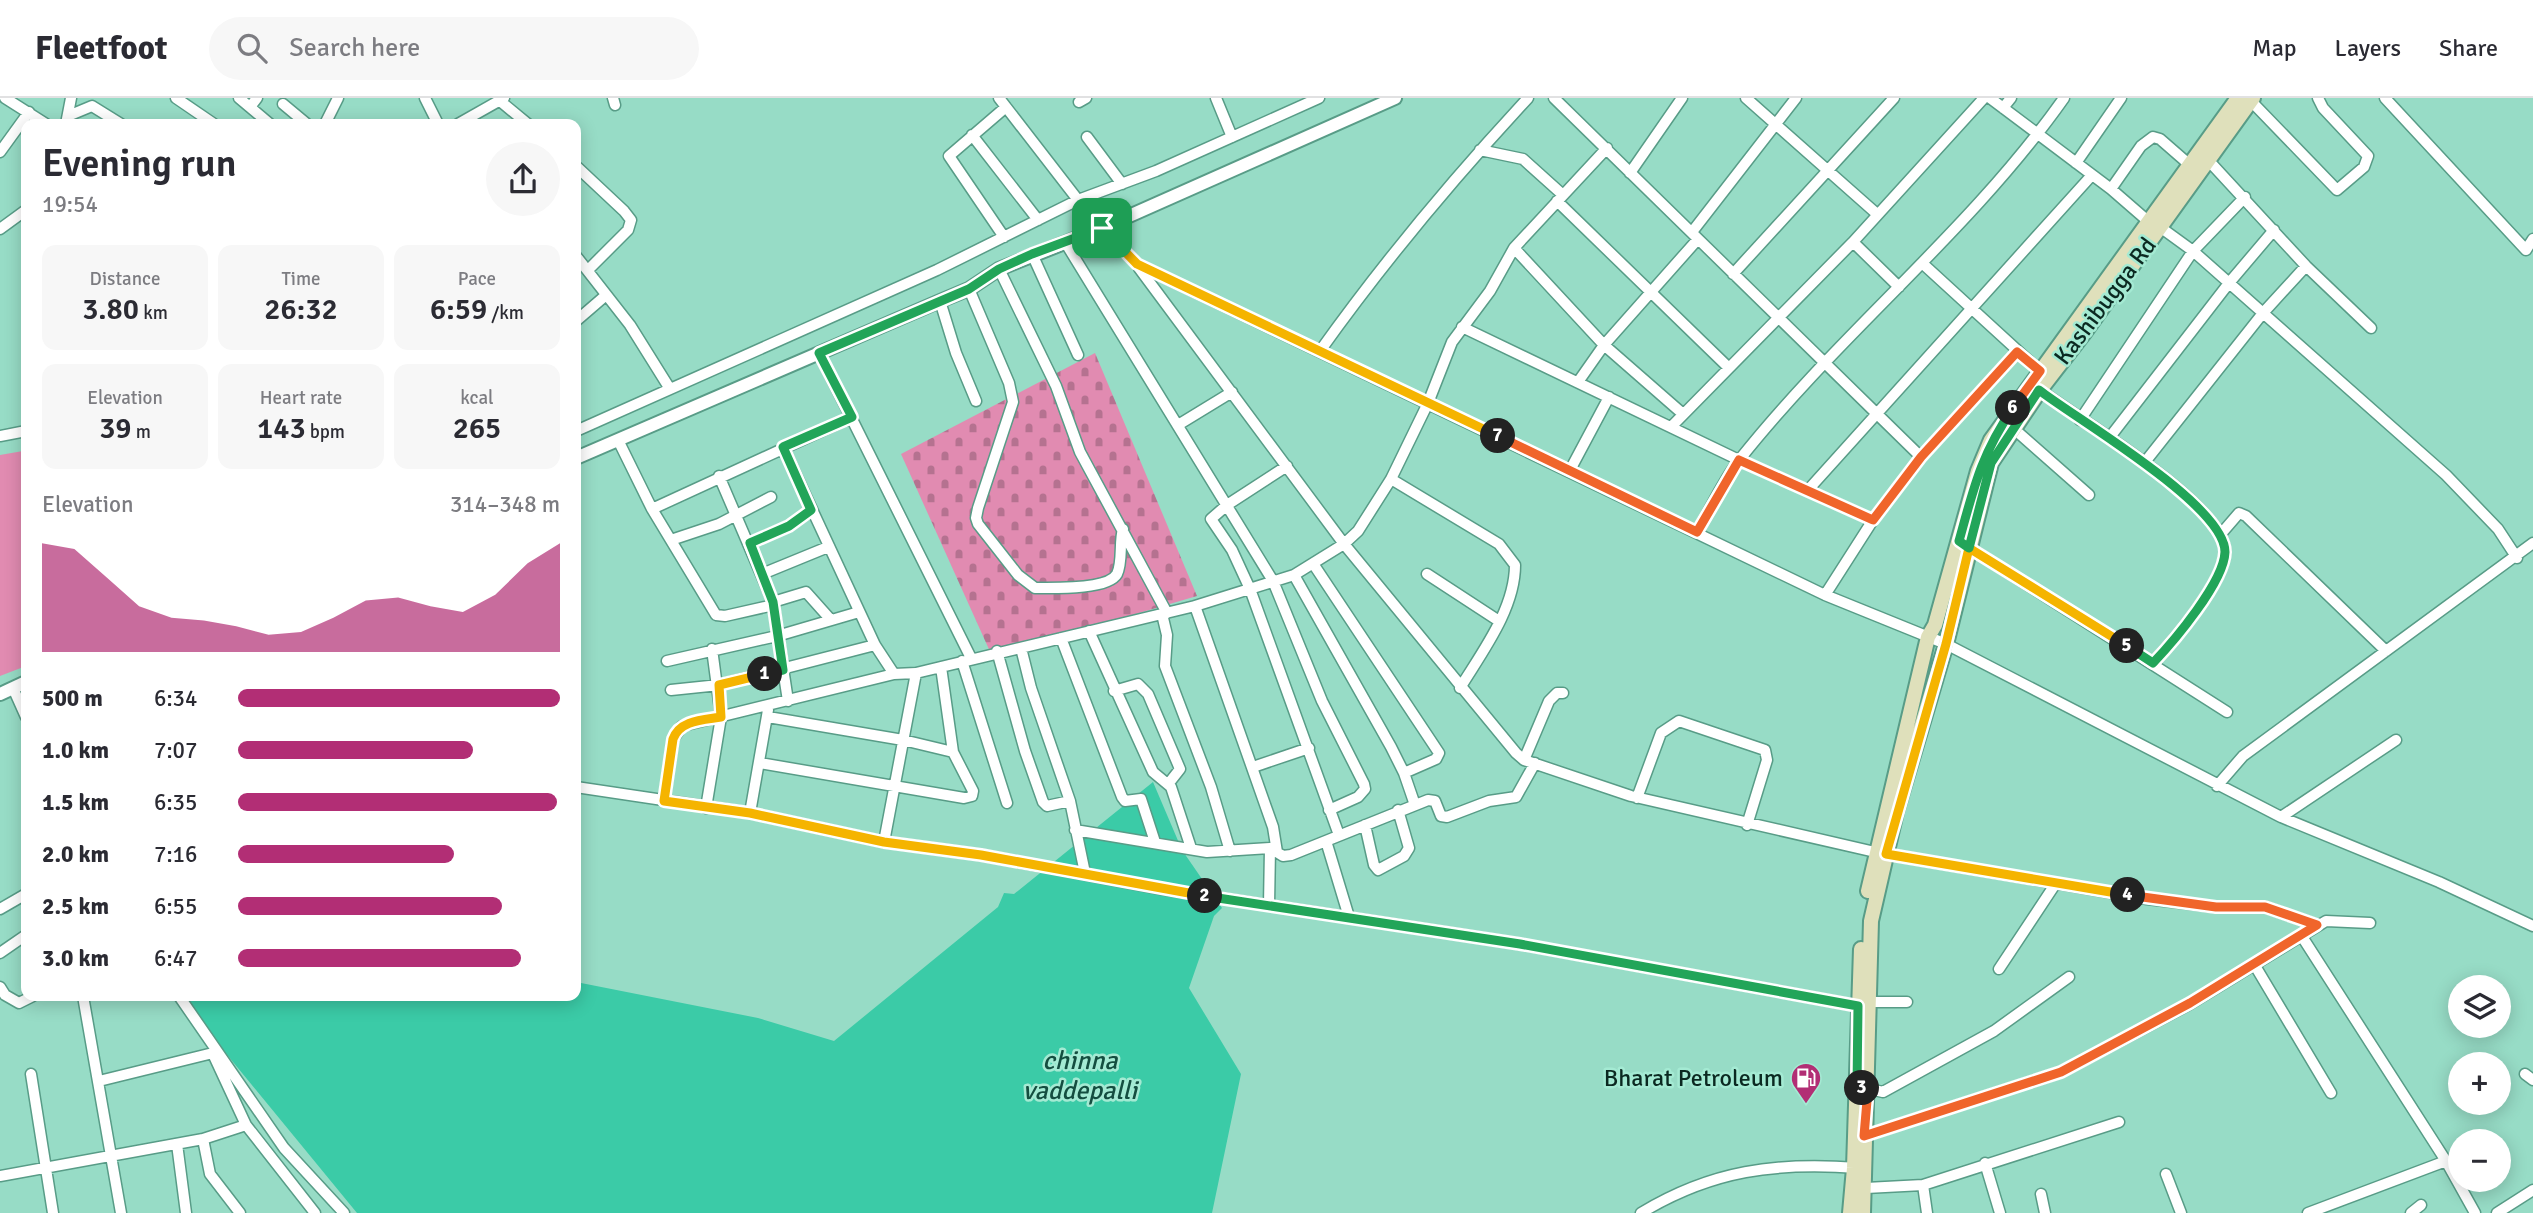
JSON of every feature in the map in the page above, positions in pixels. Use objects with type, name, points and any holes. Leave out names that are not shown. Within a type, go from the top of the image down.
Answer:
[{"type":"main road","name":"Kashibugga Rd","points":[[1850,1213],[1860,1169],[1865,905],[1946,644],[1978,471],[1991,440],[2040,371],[2154,225],[2209,161],[2247,99]]},
{"type":"main road","name":"Kashibugga Rd","points":[[1881,853],[1928,638],[1935,625],[1991,463],[2154,225],[2191,166],[2247,99]]},
{"type":"main road","name":"Kashibugga Rd","points":[[1860,1169],[1866,1188],[1863,1213]]},
{"type":"street","points":[[5,98],[39,119]]},
{"type":"street","points":[[67,119],[71,98]]},
{"type":"street","points":[[176,98],[207,119]]},
{"type":"street","points":[[239,98],[253,102],[266,119]]},
{"type":"street","points":[[328,119],[338,98]]},
{"type":"street","points":[[425,98],[436,119]]},
{"type":"street","points":[[1216,98],[1232,137]]},
{"type":"street","points":[[581,429],[937,270],[1078,200],[1122,184],[1319,98]]},
{"type":"street","points":[[581,456],[969,289],[999,269],[1032,254],[1102,228],[1395,98]]},
{"type":"street","points":[[1320,351],[1443,189],[1528,98]]},
{"type":"street","points":[[1554,98],[1921,457]]},
{"type":"street","points":[[1630,173],[1682,98]]},
{"type":"street","points":[[1746,98],[1877,214]]},
{"type":"street","points":[[1578,382],[1604,345],[1652,291],[1695,236],[1796,98]]},
{"type":"street","points":[[1733,274],[1826,169],[1894,98]]},
{"type":"street","points":[[1671,427],[1853,242],[1984,98]]},
{"type":"street","points":[[1990,98],[2154,225],[2193,251],[2446,475],[2498,529],[2517,558]]},
{"type":"street","points":[[2003,108],[2011,98]]},
{"type":"street","points":[[1697,532],[1739,460],[2037,136],[2064,98]]},
{"type":"street","points":[[2076,163],[2121,98]]},
{"type":"street","points":[[2247,99],[2337,190],[2364,167],[2368,156],[2323,108],[2318,98]]},
{"type":"street","points":[[2385,98],[2526,250],[2533,239]]},
{"type":"street","points":[[467,119],[502,99],[523,119]]},
{"type":"street","points":[[1004,237],[950,158],[1002,102],[1078,200],[1137,264],[1344,544],[1509,746],[1530,761],[1637,798],[1747,825],[1881,853],[2216,907],[2265,907],[2317,925]]},
{"type":"street","points":[[283,104],[301,119]]},
{"type":"street","points":[[69,119],[92,106],[113,119]]},
{"type":"street","points":[[24,119],[29,112]]},
{"type":"street","points":[[0,152],[21,123]]},
{"type":"street","points":[[972,135],[1038,220]]},
{"type":"street","points":[[1087,137],[1122,184]]},
{"type":"street","points":[[2111,190],[2141,146],[2153,137],[2160,139],[2191,166]]},
{"type":"street","points":[[768,712],[788,701],[894,674],[916,673],[997,651],[1021,648],[1195,606],[1294,575],[1314,565],[1344,544],[1363,524],[1391,478],[1428,403],[1445,357],[1462,327],[1490,291],[1514,248],[1607,148]]},
{"type":"street","points":[[1480,150],[1523,159],[1729,368]]},
{"type":"street","points":[[2209,161],[2306,265],[2371,328]]},
{"type":"street","points":[[581,171],[631,220],[628,230],[588,270]]},
{"type":"street","points":[[1808,490],[1875,412],[2092,175]]},
{"type":"street","points":[[2080,421],[2193,251],[2245,197]]},
{"type":"street","points":[[0,229],[21,214]]},
{"type":"street","points":[[2110,438],[2229,283],[2274,230]]},
{"type":"street","points":[[1065,242],[1273,581],[1322,701],[1364,784],[1365,789],[1358,797],[1329,810]]},
{"type":"street","points":[[1853,242],[1899,287]]},
{"type":"street","points":[[1514,248],[1604,345],[1683,414]]},
{"type":"street","points":[[1032,254],[1078,355]]},
{"type":"street","points":[[581,262],[629,325],[670,389]]},
{"type":"street","points":[[1922,263],[2040,371]]},
{"type":"street","points":[[1137,264],[1825,595],[1946,644],[2281,817],[2439,882],[2533,926]]},
{"type":"street","points":[[2145,462],[2263,313],[2306,265]]},
{"type":"street","points":[[999,269],[1056,387],[1080,453],[1123,529],[1165,613],[1165,666],[1211,787],[1230,850]]},
{"type":"street","points":[[969,289],[1009,383],[1013,402],[978,508],[978,524],[1018,575],[1035,588],[1098,584],[1110,580],[1117,573],[1123,529]]},
{"type":"street","points":[[581,317],[605,296]]},
{"type":"street","points":[[940,301],[956,353],[976,401]]},
{"type":"street","points":[[1462,327],[1739,460],[1873,520]]},
{"type":"street","points":[[1825,595],[1873,520],[1921,457],[2017,352]]},
{"type":"street","points":[[819,353],[852,417],[966,660],[1007,803]]},
{"type":"street","points":[[2039,390],[2080,421],[2145,462],[2191,501],[2220,535],[2225,555],[2213,582],[2190,619],[2153,663]]},
{"type":"street","points":[[1178,425],[1232,391]]},
{"type":"street","points":[[1569,472],[1609,397]]},
{"type":"street","points":[[652,509],[852,417]]},
{"type":"street","points":[[2013,428],[2089,495]]},
{"type":"street","points":[[0,436],[21,432]]},
{"type":"street","points":[[618,440],[652,509],[716,615],[721,617],[806,592],[831,620]]},
{"type":"street","points":[[783,447],[875,645],[894,674]]},
{"type":"street","points":[[1287,466],[1227,505],[1211,519],[1232,550],[1250,589],[1339,835]]},
{"type":"street","points":[[719,476],[750,543],[773,603],[788,701]]},
{"type":"street","points":[[1391,478],[1499,544],[1512,558],[1515,574],[1499,621],[1460,688]]},
{"type":"street","points":[[671,540],[719,524],[771,498]]},
{"type":"street","points":[[750,543],[789,526],[811,510]]},
{"type":"street","points":[[2220,535],[2234,516],[2239,513],[2246,516],[2386,652]]},
{"type":"street","points":[[2217,786],[2243,756],[2517,558],[2533,543]]},
{"type":"street","points":[[1964,544],[2227,712]]},
{"type":"street","points":[[762,574],[828,547]]},
{"type":"street","points":[[1314,565],[1439,753],[1436,759],[1404,773]]},
{"type":"street","points":[[1427,574],[1499,621]]},
{"type":"street","points":[[1294,575],[1404,773],[1415,805]]},
{"type":"street","points":[[1195,606],[1273,827],[1269,905]]},
{"type":"street","points":[[667,661],[777,636],[859,612]]},
{"type":"street","points":[[1089,631],[1153,772],[1168,783],[1191,848]]},
{"type":"street","points":[[1061,638],[1122,797],[1125,801],[1141,799],[1155,842]]},
{"type":"street","points":[[671,690],[719,685],[875,645]]},
{"type":"street","points":[[1021,648],[1035,701],[1070,801],[1085,873]]},
{"type":"street","points":[[706,808],[721,717],[719,685],[712,649]]},
{"type":"street","points":[[997,651],[1025,751],[1043,802],[1049,806],[1070,801]]},
{"type":"street","points":[[760,763],[964,798],[972,796],[970,782],[953,752],[941,667]]},
{"type":"street","points":[[884,842],[916,673]]},
{"type":"street","points":[[0,694],[21,684]]},
{"type":"street","points":[[1114,691],[1138,684],[1148,694],[1180,769],[1168,783]]},
{"type":"street","points":[[13,688],[21,706]]},
{"type":"street","points":[[1076,830],[1207,852],[1273,850],[1291,855],[1431,799],[1438,806],[1441,816],[1447,817],[1489,801],[1516,797],[1549,701],[1557,693],[1563,693]]},
{"type":"street","points":[[664,801],[673,739],[677,731],[689,723],[721,717],[768,712],[953,752]]},
{"type":"street","points":[[750,813],[768,712]]},
{"type":"street","points":[[1637,798],[1661,733],[1679,721],[1757,746],[1768,755],[1747,825]]},
{"type":"street","points":[[2281,817],[2396,740]]},
{"type":"street","points":[[1253,767],[1309,748]]},
{"type":"street","points":[[581,788],[750,813],[884,842],[1085,873],[1161,889],[1520,944],[1863,1004],[1907,1002]]},
{"type":"street","points":[[1364,825],[1374,865],[1376,869],[1381,869],[1404,856],[1409,848],[1398,810]]},
{"type":"street","points":[[1326,841],[1349,917]]},
{"type":"street","points":[[1999,968],[2056,883]]},
{"type":"street","points":[[0,909],[21,898]]},
{"type":"street","points":[[1859,1137],[2061,1072],[2190,1003],[2326,921],[2370,923]]},
{"type":"street","points":[[2301,935],[2446,1161],[2475,1213]]},
{"type":"street","points":[[0,953],[21,938]]},
{"type":"street","points":[[2254,964],[2331,1093]]},
{"type":"street","points":[[1862,1088],[1883,1092],[1994,1031],[2069,977]]},
{"type":"street","points":[[0,987],[5,995],[19,1003],[23,1001]]},
{"type":"street","points":[[84,1001],[121,1213]]},
{"type":"street","points":[[182,1001],[284,1148],[344,1213]]},
{"type":"street","points":[[99,1081],[216,1053]]},
{"type":"street","points":[[216,1053],[246,1125],[315,1213]]},
{"type":"street","points":[[31,1074],[53,1213]]},
{"type":"street","points":[[1866,1188],[1923,1185],[2119,1122]]},
{"type":"street","points":[[0,1176],[203,1139],[246,1125]]},
{"type":"street","points":[[203,1139],[210,1174],[240,1213]]},
{"type":"street","points":[[177,1144],[186,1213]]},
{"type":"street","points":[[2308,1213],[2446,1161]]},
{"type":"street","points":[[1985,1163],[2000,1213]]},
{"type":"street","points":[[1641,1213],[1672,1194],[1740,1171],[1799,1166],[1860,1169]]},
{"type":"street","points":[[2166,1174],[2181,1213]]},
{"type":"street","points":[[1923,1185],[1927,1213]]},
{"type":"street","points":[[2501,1212],[2533,1190]]},
{"type":"street","points":[[2041,1194],[2045,1213]]},
{"type":"street","points":[[2410,1213],[2421,1205]]},
{"type":"green space","points":[[1095,353],[1197,596],[992,656],[901,454]]},
{"type":"green space","points":[[21,451],[21,668],[0,676],[0,455]]},
{"type":"water","name":"chinna vaddepalli","points":[[1153,782],[1182,850],[1222,908],[1214,916],[1189,988],[1241,1074],[1212,1213],[357,1213],[185,1001],[581,1001],[581,983],[758,1018],[834,1041],[998,907],[1004,893],[1014,894]]},
{"type":"place","name":"Bharat Petroleum","points":[[1806,1105]]},
{"type":"route","points":[[1102,228],[1032,254],[999,269],[969,289],[819,353],[852,417],[783,447],[811,510],[789,526],[750,543],[773,602],[783,670],[719,685],[721,717],[689,723],[677,731],[673,739],[664,801],[750,813],[884,842],[981,855],[1161,889],[1520,944],[1858,1006],[1857,1087],[1868,1089],[1864,1136],[1962,1107],[2061,1072],[2190,1003],[2317,925],[2265,907],[2216,907],[2147,899],[1886,854],[1946,644],[1969,548],[2153,663],[2190,619],[2213,582],[2225,555],[2220,535],[2191,501],[2145,462],[2080,421],[2039,390],[1991,463],[1969,548],[1959,541],[1984,454],[2040,371],[2017,352],[1921,457],[1873,520],[1739,460],[1697,532],[1137,264],[1102,228]]}]
